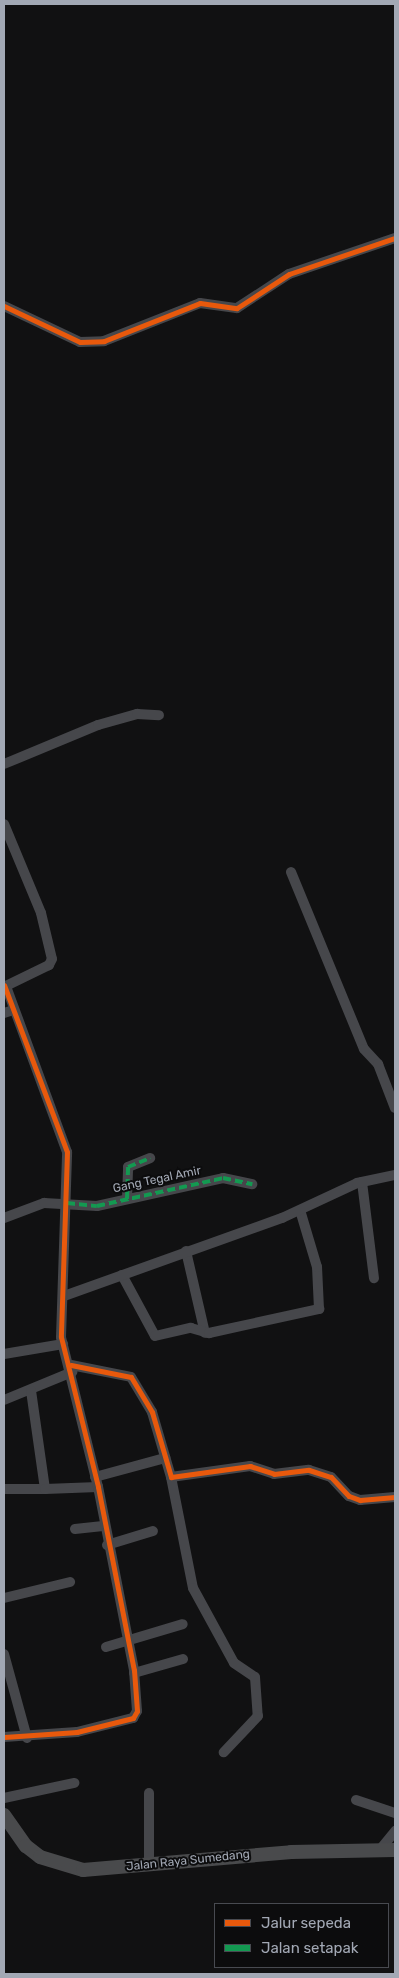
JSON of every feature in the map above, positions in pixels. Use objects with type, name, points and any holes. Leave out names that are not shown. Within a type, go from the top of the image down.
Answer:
[{"type":"highway","name":"Jalan Raya Sumedang","points":[[4,1817],[26,1846],[62,1868],[149,1866],[291,1852],[395,1850]]},
{"type":"street","points":[[4,306],[80,342],[104,341],[200,303],[237,308],[290,274],[395,238]]},
{"type":"street","points":[[4,764],[98,725],[137,714],[160,715]]},
{"type":"street","points":[[4,824],[41,913],[52,959],[49,965],[5,985],[9,1012],[68,1152],[63,1344],[72,1369],[96,1482],[103,1526],[128,1640],[138,1711],[133,1718],[27,1738],[4,1737]]},
{"type":"street","points":[[291,872],[364,1049],[378,1064],[395,1108]]},
{"type":"street","points":[[128,1199],[128,1167],[150,1158]]},
{"type":"street","points":[[64,1296],[300,1210],[362,1182],[395,1175]]},
{"type":"street","name":"Gang Tegal Amir","points":[[4,1218],[33,1206],[67,1203],[98,1206],[223,1178],[252,1184]]},
{"type":"street","points":[[362,1182],[374,1278]]},
{"type":"street","points":[[122,1275],[154,1336],[192,1328],[205,1333],[320,1308],[317,1267],[300,1210]]},
{"type":"street","points":[[186,1250],[205,1333]]},
{"type":"street","points":[[4,1354],[63,1344]]},
{"type":"street","points":[[4,1400],[31,1391],[72,1369],[131,1377],[152,1412],[171,1477],[193,1588],[234,1663],[256,1677],[258,1716],[224,1752]]},
{"type":"street","points":[[31,1391],[45,1489]]},
{"type":"street","points":[[4,1489],[45,1489],[96,1482],[165,1458]]},
{"type":"street","points":[[171,1477],[250,1466],[268,1473],[309,1470],[331,1477],[354,1498],[395,1498]]},
{"type":"street","points":[[75,1529],[103,1526]]},
{"type":"street","points":[[107,1545],[153,1532]]},
{"type":"street","points":[[4,1598],[70,1582]]},
{"type":"street","points":[[106,1647],[184,1624]]},
{"type":"street","points":[[4,1654],[27,1738]]},
{"type":"street","points":[[134,1673],[183,1659]]},
{"type":"street","points":[[4,1798],[74,1783]]},
{"type":"street","points":[[149,1793],[149,1866]]},
{"type":"street","points":[[356,1800],[395,1813]]},
{"type":"street","points":[[379,1851],[395,1831]]},
{"type":"marked path","points":[[127,1199],[128,1167],[150,1158]]},
{"type":"marked path","points":[[67,1203],[97,1206],[223,1178],[252,1184]]},
{"type":"cycle path","points":[[4,306],[80,342],[104,341],[200,303],[237,308],[289,274],[395,238]]},
{"type":"cycle path","points":[[4,985],[67,1152],[61,1337],[98,1487],[134,1670],[137,1711],[133,1718],[77,1732],[4,1737]]},
{"type":"cycle path","points":[[71,1365],[131,1377],[152,1412],[171,1477],[250,1466],[274,1474],[309,1470],[331,1477],[349,1496],[360,1500],[395,1497]]}]
